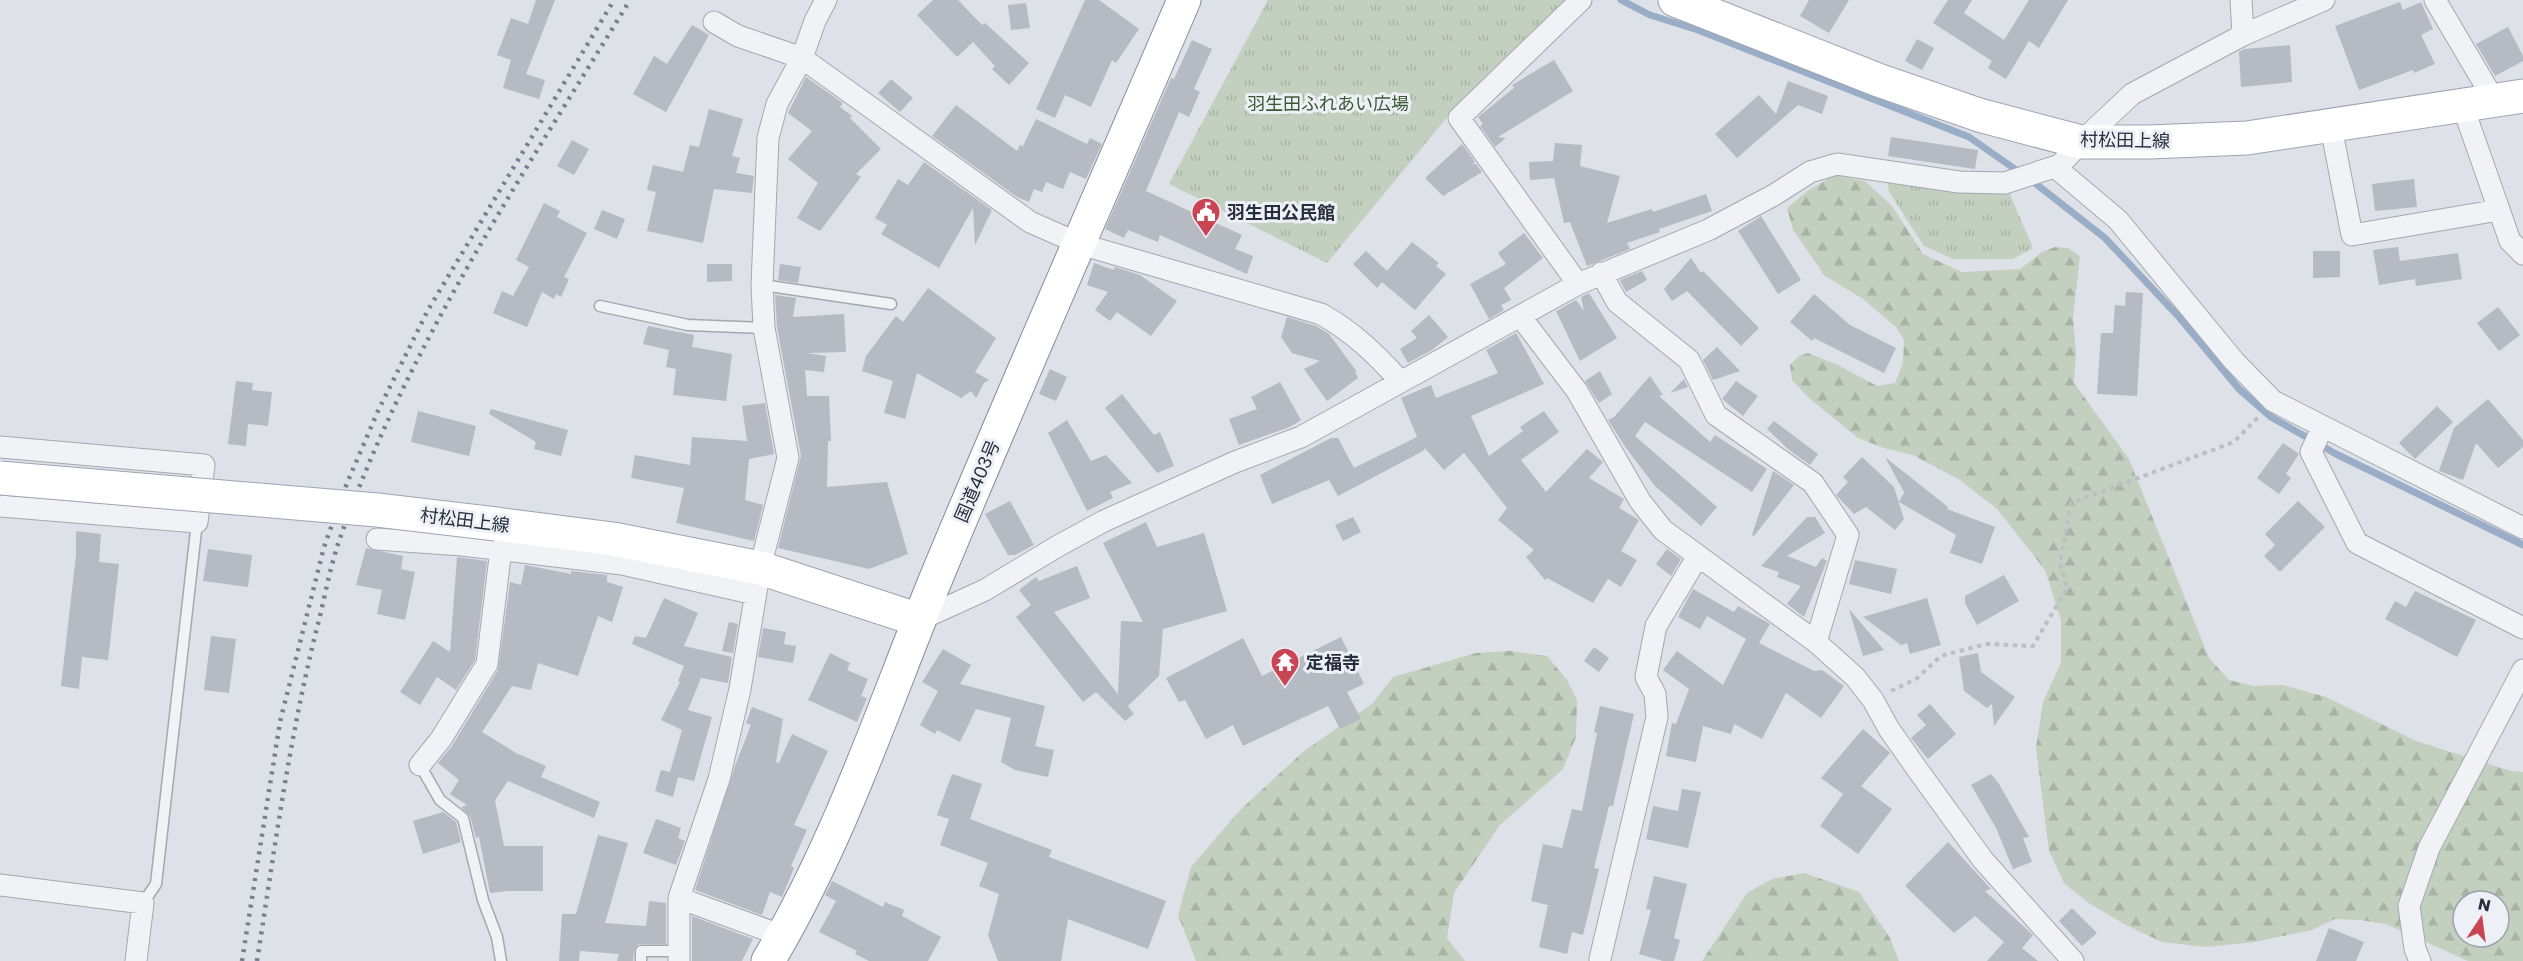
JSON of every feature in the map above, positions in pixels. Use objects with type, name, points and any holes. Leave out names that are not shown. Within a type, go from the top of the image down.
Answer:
[{"type":"main road","name":"国道403号","points":[[776,949],[792,921],[843,810],[993,441],[1184,0]]},
{"type":"main road","name":"村松田上線","points":[[1696,4],[1878,80],[1979,115],[2080,142],[2247,138],[2493,101]]},
{"type":"main road","name":"村松田上線","points":[[0,478],[366,509],[498,536],[614,539],[757,581],[919,620]]},
{"type":"street","points":[[679,956],[679,898],[719,780],[740,689],[757,581],[788,458],[764,328],[762,285],[768,138],[777,104],[802,58],[815,21],[826,0]]},
{"type":"street","points":[[1578,284],[1459,117],[1581,0]]},
{"type":"street","points":[[2241,0],[2242,35]]},
{"type":"street","points":[[919,620],[985,590],[1104,520],[1235,462],[1301,437],[1578,284],[1708,230],[1774,195],[1810,172],[1837,164],[1959,182],[2005,183],[2055,167],[2060,165],[2080,142],[2132,94],[2242,35],[2324,0]]},
{"type":"street","points":[[2435,0],[2493,101],[2499,210],[2510,240],[2523,254]]},
{"type":"street","points":[[714,22],[738,36],[802,58],[1030,222],[1080,244],[1321,314],[1345,327],[1370,348],[1400,381]]},
{"type":"street","points":[[2331,127],[2352,235],[2499,210]]},
{"type":"street","points":[[2055,167],[2118,220],[2234,361],[2273,402],[2523,528]]},
{"type":"street","points":[[1601,273],[1617,302],[1689,360],[1716,415],[1813,483],[1848,535],[1816,642]]},
{"type":"street","points":[[1520,316],[1577,391],[1640,501],[1663,530],[1816,642],[1856,677],[1873,700],[1889,729],[1983,860],[2073,961]]},
{"type":"street","points":[[2322,428],[2311,452],[2357,543],[2523,628]]},
{"type":"street","points":[[0,447],[204,465],[197,522],[0,506]]},
{"type":"street","points":[[377,539],[498,536],[487,664],[441,739],[420,765]]},
{"type":"street","points":[[1600,959],[1657,717],[1655,694],[1646,677],[1656,627],[1698,556]]},
{"type":"street","points":[[2420,961],[2415,949],[2409,906],[2429,848],[2523,670]]},
{"type":"street","points":[[0,885],[143,903],[136,961]]},
{"type":"street","points":[[679,898],[776,949]]},
{"type":"lane","points":[[762,285],[891,304]]},
{"type":"lane","points":[[600,306],[688,325],[764,328]]},
{"type":"lane","points":[[143,903],[156,884],[197,522]]},
{"type":"lane","points":[[420,765],[440,800],[463,818],[483,900],[497,937],[501,961]]},
{"type":"lane","points":[[641,961],[641,951],[679,956]]},
{"type":"path","points":[[1873,700],[1916,680],[1941,656],[1986,644],[2033,646],[2067,588],[2060,563],[2071,503],[2234,442],[2273,402]]},
{"type":"green space","name":"羽生田ふれあい広場","points":[[1268,0],[1570,0],[1449,115],[1327,263],[1169,184]]},
{"type":"green space","points":[[1885,171],[2005,183],[2033,248],[2013,259],[1953,259],[1924,246],[1889,192]]},
{"type":"green space","points":[[1834,175],[1865,181],[1892,206],[1923,254],[1962,272],[2020,269],[2042,252],[2055,247],[2068,248],[2080,256],[2073,317],[2076,354],[2074,383],[2129,459],[2209,658],[2229,680],[2254,686],[2283,685],[2326,697],[2416,741],[2511,771],[2523,772],[2523,961],[2468,961],[2386,924],[2360,920],[2335,919],[2312,930],[2254,942],[2206,947],[2162,942],[2090,904],[2064,883],[2049,851],[2036,748],[2043,702],[2061,663],[2061,620],[2045,570],[1997,509],[1960,480],[1913,455],[1884,448],[1858,438],[1809,398],[1792,380],[1790,365],[1799,356],[1808,353],[1838,365],[1877,386],[1895,383],[1903,363],[1904,340],[1896,327],[1863,299],[1825,276],[1793,230],[1787,208],[1809,190]]},
{"type":"green space","points":[[1510,651],[1547,656],[1567,680],[1577,700],[1576,737],[1563,769],[1500,825],[1454,893],[1447,938],[1465,961],[1196,961],[1178,915],[1191,867],[1240,810],[1304,751],[1372,704],[1393,677],[1476,653]]},
{"type":"green space","points":[[1804,873],[1859,892],[1890,938],[1899,961],[1702,961],[1747,893],[1772,879]]},
{"type":"building","points":[[536,0],[555,0],[526,74],[545,80],[539,99],[503,88],[511,60],[497,55],[511,18],[528,24]]},
{"type":"building","points":[[933,0],[958,0],[982,25],[985,23],[1029,63],[1009,85],[992,69],[995,66],[973,42],[957,57],[917,15]]},
{"type":"building","points":[[1085,0],[1099,0],[1139,29],[1116,63],[1112,60],[1091,107],[1065,95],[1055,118],[1036,109]]},
{"type":"building","points":[[1809,0],[1849,0],[1829,33],[1800,16]]},
{"type":"building","points":[[1948,0],[1972,0],[1964,13],[2004,40],[2029,0],[2068,0],[2039,48],[2029,41],[2006,79],[1988,68],[1992,61],[1933,23]]},
{"type":"building","points":[[2400,2],[2403,10],[2421,2],[2433,29],[2421,35],[2435,64],[2359,90],[2335,26]]},
{"type":"building","points":[[1026,3],[1030,28],[1011,30],[1008,5]]},
{"type":"building","points":[[692,25],[709,35],[666,112],[633,94],[654,56],[667,64]]},
{"type":"building","points":[[2508,27],[2523,56],[2523,61],[2495,76],[2476,44]]},
{"type":"building","points":[[1917,39],[1934,48],[1922,70],[1905,61]]},
{"type":"building","points":[[1192,40],[1212,49],[1194,89],[1200,92],[1189,117],[1179,112],[1146,191],[1242,235],[1235,249],[1253,256],[1247,274],[1160,235],[1158,242],[1128,230],[1124,238],[1105,229],[1171,78],[1174,79]]},
{"type":"building","points":[[2290,45],[2292,82],[2241,87],[2239,52],[2244,49]]},
{"type":"building","points":[[1554,60],[1573,91],[1498,137],[1506,138],[1495,147],[1480,126],[1483,124],[1478,117],[1514,88],[1512,85]]},
{"type":"building","points":[[806,77],[843,103],[840,107],[852,116],[850,118],[881,149],[856,174],[861,177],[820,231],[797,218],[818,183],[788,159],[812,131],[788,113]]},
{"type":"building","points":[[891,79],[913,98],[900,112],[878,93]]},
{"type":"building","points":[[1788,81],[1828,96],[1822,114],[1798,105],[1737,158],[1715,134],[1759,95],[1776,114]]},
{"type":"building","points":[[956,105],[1017,151],[1020,145],[1023,146],[1036,119],[1087,144],[1090,138],[1102,144],[1086,179],[1070,172],[1063,189],[1046,182],[1042,192],[1034,189],[1029,202],[1017,197],[932,136]]},
{"type":"building","points":[[709,109],[743,119],[732,156],[740,158],[736,173],[754,176],[752,193],[714,189],[703,243],[647,231],[656,192],[647,190],[653,165],[683,172],[690,145],[699,147]]},
{"type":"building","points":[[1891,137],[1978,150],[1975,169],[1888,156]]},
{"type":"building","points":[[572,140],[589,149],[574,175],[557,166]]},
{"type":"building","points":[[1555,143],[1582,145],[1580,166],[1620,176],[1607,223],[1652,209],[1653,212],[1706,194],[1712,211],[1659,229],[1660,232],[1627,243],[1630,249],[1587,266],[1570,222],[1564,223],[1554,178],[1530,180],[1529,162],[1553,161]]},
{"type":"building","points":[[1462,144],[1475,162],[1472,164],[1476,164],[1482,172],[1443,196],[1425,178]]},
{"type":"building","points":[[924,162],[992,210],[975,245],[973,208],[939,268],[881,234],[887,225],[875,218],[898,179],[908,185]]},
{"type":"building","points":[[2414,179],[2417,207],[2375,211],[2372,184]]},
{"type":"building","points":[[544,203],[560,211],[557,217],[587,233],[564,277],[569,279],[561,297],[556,294],[554,299],[542,292],[527,327],[493,313],[502,291],[513,296],[529,267],[516,260]]},
{"type":"building","points":[[602,210],[625,219],[617,239],[594,229]]},
{"type":"building","points":[[1761,216],[1801,280],[1778,294],[1738,231]]},
{"type":"building","points":[[1524,233],[1543,258],[1504,288],[1511,300],[1501,305],[1504,310],[1489,319],[1470,284],[1506,264],[1498,253]]},
{"type":"building","points":[[1412,242],[1439,263],[1436,266],[1446,274],[1415,310],[1382,282],[1377,288],[1353,264],[1366,251],[1387,271]]},
{"type":"building","points":[[2398,247],[2400,261],[2458,253],[2462,279],[2416,286],[2415,279],[2379,285],[2373,250]]},
{"type":"building","points":[[2313,251],[2340,251],[2340,277],[2313,278]]},
{"type":"building","points":[[1691,258],[1701,273],[1703,271],[1759,328],[1741,346],[1687,291],[1672,301],[1664,289]]},
{"type":"building","points":[[1094,263],[1113,270],[1115,267],[1140,275],[1177,301],[1151,336],[1117,312],[1110,321],[1095,310],[1108,292],[1087,285]]},
{"type":"building","points":[[707,264],[732,264],[732,281],[707,282]]},
{"type":"building","points":[[780,264],[801,267],[798,283],[778,280]]},
{"type":"building","points":[[1642,271],[1647,280],[1626,292],[1620,280]]},
{"type":"building","points":[[928,288],[996,338],[975,372],[989,380],[984,383],[976,398],[971,391],[961,398],[917,373],[905,419],[884,413],[893,381],[862,371],[866,356],[896,316],[903,322]]},
{"type":"building","points":[[2126,292],[2143,293],[2137,396],[2097,394],[2101,333],[2113,333],[2115,305],[2125,306]]},
{"type":"building","points":[[1589,293],[1617,338],[1580,361],[1556,311],[1576,300],[1584,311],[1581,297]]},
{"type":"building","points":[[1814,294],[1850,325],[1896,348],[1884,373],[1814,338],[1812,341],[1790,322]]},
{"type":"building","points":[[775,295],[796,298],[793,317],[844,314],[846,352],[807,353],[826,356],[824,372],[805,370],[807,396],[829,396],[831,441],[828,441],[827,487],[887,482],[908,554],[869,569],[778,548],[801,456],[777,327]]},
{"type":"building","points":[[2498,307],[2520,335],[2499,351],[2477,323]]},
{"type":"building","points":[[1429,315],[1448,337],[1432,350],[1408,363],[1400,349],[1417,338],[1411,331]]},
{"type":"building","points":[[1287,317],[1316,326],[1329,334],[1357,372],[1355,372],[1358,378],[1327,401],[1304,369],[1320,361],[1292,353],[1281,337]]},
{"type":"building","points":[[648,326],[694,335],[692,347],[732,354],[726,401],[673,395],[676,369],[666,367],[669,350],[643,344]]},
{"type":"building","points":[[1516,333],[1544,384],[1471,416],[1489,456],[1523,431],[1520,427],[1544,411],[1559,432],[1521,460],[1546,492],[1587,449],[1603,462],[1589,478],[1624,499],[1619,508],[1639,520],[1621,551],[1637,560],[1621,587],[1608,579],[1593,603],[1547,578],[1545,580],[1526,557],[1534,550],[1498,520],[1507,508],[1464,453],[1444,470],[1423,446],[1425,450],[1338,496],[1329,480],[1272,504],[1260,475],[1331,438],[1338,438],[1354,468],[1417,437],[1401,398],[1431,385],[1436,398],[1498,373],[1486,350]]},
{"type":"building","points":[[1717,347],[1740,371],[1713,380],[1703,360]]},
{"type":"building","points":[[1050,369],[1067,377],[1056,401],[1039,394]]},
{"type":"building","points":[[1600,371],[1612,394],[1599,403],[1585,381]]},
{"type":"building","points":[[1650,376],[1663,395],[1659,396],[1710,442],[1715,435],[1767,469],[1752,492],[1645,422],[1635,436],[1717,507],[1701,526],[1655,486],[1608,420],[1614,417]]},
{"type":"building","points":[[1684,379],[1688,387],[1670,393]]},
{"type":"building","points":[[236,381],[253,383],[252,390],[272,392],[268,426],[248,424],[246,446],[228,444]]},
{"type":"building","points":[[1736,381],[1758,396],[1743,416],[1722,399]]},
{"type":"building","points":[[1280,382],[1301,420],[1290,427],[1239,445],[1229,419],[1257,409],[1251,397]]},
{"type":"building","points":[[1122,394],[1154,435],[1160,432],[1174,466],[1157,473],[1105,408]]},
{"type":"building","points":[[2488,399],[2523,440],[2523,447],[2498,468],[2476,443],[2463,480],[2439,471],[2454,428]]},
{"type":"building","points":[[765,403],[774,454],[749,459],[745,500],[763,505],[754,541],[676,523],[684,488],[631,478],[635,455],[690,465],[692,437],[747,441],[742,406]]},
{"type":"building","points":[[2437,406],[2453,422],[2415,459],[2399,443]]},
{"type":"building","points":[[491,409],[568,430],[561,456],[534,449],[536,442],[489,414]]},
{"type":"building","points":[[418,411],[476,426],[469,456],[411,442]]},
{"type":"building","points":[[1067,420],[1091,461],[1106,455],[1132,483],[1110,492],[1113,498],[1087,511],[1048,433]]},
{"type":"building","points":[[1774,421],[1818,454],[1810,465],[1789,450],[1767,429]]},
{"type":"building","points":[[2283,443],[2299,454],[2286,474],[2291,478],[2279,494],[2257,478]]},
{"type":"building","points":[[1862,457],[1894,487],[1904,519],[1895,530],[1866,507],[1854,514],[1836,495],[1848,482],[1843,477]]},
{"type":"building","points":[[1885,457],[1948,507],[1947,509],[1995,527],[1982,564],[1950,553],[1956,535],[1899,502],[1905,494]]},
{"type":"building","points":[[1773,471],[1794,485],[1754,536],[1752,535]]},
{"type":"building","points":[[1010,501],[1034,545],[1015,555],[1008,555],[985,514]]},
{"type":"building","points":[[2298,501],[2325,527],[2280,572],[2264,556],[2275,545],[2265,534]]},
{"type":"building","points":[[1353,517],[1361,532],[1343,541],[1335,525]]},
{"type":"building","points":[[1807,517],[1815,517],[1825,533],[1787,556],[1816,567],[1822,558],[1827,561],[1804,617],[1787,604],[1801,586],[1777,577],[1779,572],[1761,566]]},
{"type":"building","points":[[1146,522],[1157,547],[1204,533],[1227,611],[1163,629],[1159,676],[1128,706],[1134,714],[1125,721],[1096,692],[1083,702],[1016,617],[1031,605],[1019,590],[1036,577],[1039,581],[1077,566],[1090,598],[1054,612],[1118,694],[1121,621],[1143,622],[1103,543]]},
{"type":"building","points":[[76,531],[101,534],[99,562],[119,564],[108,660],[82,657],[79,689],[61,686],[76,555]]},
{"type":"building","points":[[366,548],[403,556],[401,569],[415,572],[405,620],[377,614],[382,590],[356,585]]},
{"type":"building","points":[[208,549],[252,555],[248,587],[203,581]]},
{"type":"building","points":[[1667,549],[1681,559],[1671,576],[1656,564]]},
{"type":"building","points":[[457,557],[487,561],[475,660],[456,690],[437,677],[420,705],[400,692],[433,641],[450,652]]},
{"type":"building","points":[[1855,560],[1897,569],[1891,594],[1849,584]]},
{"type":"building","points":[[525,565],[571,574],[571,571],[607,575],[607,582],[623,587],[612,622],[598,616],[578,676],[538,663],[531,690],[512,686],[482,732],[516,753],[546,766],[541,777],[600,802],[594,818],[508,781],[495,800],[504,846],[543,846],[543,891],[490,893],[479,837],[476,838],[470,816],[461,807],[467,805],[450,794],[459,780],[438,763],[452,746],[498,670],[510,582],[521,585]]},
{"type":"building","points":[[2004,575],[2019,601],[1977,625],[1965,603],[1965,596]]},
{"type":"building","points":[[1693,589],[1734,612],[1738,606],[1770,624],[1759,643],[1814,671],[1822,670],[1844,686],[1821,718],[1786,693],[1762,739],[1734,724],[1731,734],[1703,726],[1696,762],[1666,756],[1672,723],[1676,724],[1689,689],[1663,670],[1677,651],[1723,685],[1746,639],[1707,616],[1700,629],[1678,617]]},
{"type":"building","points":[[2415,591],[2476,620],[2457,657],[2385,619],[2395,601],[2406,607]]},
{"type":"building","points":[[664,598],[698,613],[684,646],[732,657],[728,683],[701,678],[688,710],[712,717],[694,781],[678,777],[673,797],[655,791],[661,770],[670,772],[682,730],[661,720],[680,682],[678,681],[684,666],[632,644],[635,636],[646,638]]},
{"type":"building","points":[[1927,598],[1941,645],[1910,654],[1907,643],[1901,645],[1863,617]]},
{"type":"building","points":[[1849,609],[1884,650],[1863,656]]},
{"type":"building","points":[[729,622],[738,624],[733,653],[722,651]]},
{"type":"building","points":[[763,628],[786,632],[784,644],[796,646],[793,663],[758,657]]},
{"type":"building","points":[[211,636],[236,639],[229,693],[204,690]]},
{"type":"building","name":"定福寺","points":[[1341,637],[1364,684],[1347,692],[1361,719],[1340,729],[1328,706],[1243,746],[1233,725],[1206,739],[1185,700],[1179,702],[1166,678],[1243,638],[1262,676]]},
{"type":"building","points":[[1594,647],[1609,658],[1599,672],[1584,661]]},
{"type":"building","points":[[943,649],[971,665],[960,684],[1045,706],[1035,746],[1054,750],[1048,777],[1015,770],[1001,762],[1011,718],[976,709],[960,742],[937,730],[935,734],[920,725],[938,691],[922,682]]},
{"type":"building","points":[[830,653],[850,663],[847,670],[868,679],[861,696],[867,698],[857,722],[808,700]]},
{"type":"building","points":[[1978,653],[1981,672],[2015,697],[1994,726],[1992,704],[1987,708],[1964,691],[1959,657]]},
{"type":"building","points":[[1930,704],[1956,734],[1928,759],[1911,738],[1926,725],[1917,715]]},
{"type":"building","points":[[1600,706],[1634,714],[1613,806],[1609,806],[1594,868],[1599,869],[1583,935],[1572,932],[1567,954],[1539,947],[1548,905],[1531,901],[1543,844],[1562,848],[1572,809],[1582,811]]},
{"type":"building","points":[[752,707],[783,719],[776,762],[779,763],[792,734],[828,751],[794,825],[807,830],[791,866],[794,868],[782,897],[770,892],[762,915],[695,890],[735,766],[751,725],[746,723]]},
{"type":"building","points":[[1863,729],[1890,753],[1861,786],[1892,809],[1858,854],[1820,826],[1843,794],[1821,778]]},
{"type":"building","points":[[952,774],[982,784],[970,819],[1052,850],[1049,857],[1166,901],[1148,949],[1068,919],[1061,961],[998,961],[988,935],[999,894],[979,886],[988,863],[940,845],[949,819],[937,815]]},
{"type":"building","points":[[1991,774],[2029,837],[2023,838],[2032,862],[2013,869],[1996,828],[1971,785]]},
{"type":"building","points":[[1682,789],[1701,792],[1688,848],[1646,839],[1653,806],[1678,811]]},
{"type":"building","points":[[443,812],[456,822],[461,842],[423,854],[413,821]]},
{"type":"building","points":[[656,819],[681,828],[678,838],[685,841],[676,865],[643,853]]},
{"type":"building","points":[[598,835],[628,843],[605,923],[646,926],[649,901],[666,903],[666,944],[638,944],[634,950],[633,961],[617,961],[619,954],[580,951],[579,961],[559,961],[562,914],[576,914]]},
{"type":"building","points":[[1948,842],[1991,889],[1985,891],[2033,935],[2022,948],[2038,961],[1987,961],[2004,942],[1975,916],[1954,933],[1905,886]]},
{"type":"building","points":[[1654,876],[1687,884],[1674,938],[1680,940],[1674,961],[1663,961],[1639,954],[1651,910],[1646,909]]},
{"type":"building","points":[[832,881],[883,907],[885,902],[904,910],[902,916],[941,937],[928,961],[869,961],[855,954],[857,951],[819,932],[836,901],[825,895]]},
{"type":"building","points":[[2072,908],[2097,933],[2082,946],[2059,921]]},
{"type":"building","points":[[692,916],[753,939],[742,961],[692,961]]},
{"type":"building","points":[[2329,928],[2364,942],[2356,961],[2316,961]]},
{"type":"waterway","points":[[1621,0],[1650,15],[1698,30],[1969,137],[2022,174]]},
{"type":"waterway","points":[[2031,180],[2105,238],[2179,317],[2239,389],[2271,417],[2336,454],[2523,545]]},
{"type":"railway","points":[[242,961],[280,722],[324,547],[347,483],[378,411],[428,310],[614,0]]},
{"type":"railway","points":[[257,961],[284,790],[309,662],[335,553],[365,472],[397,401],[469,264],[630,0]]},
{"type":"place","name":"羽生田公民館","points":[[1206,238]]},
{"type":"place","name":"定福寺","points":[[1285,688]]}]
